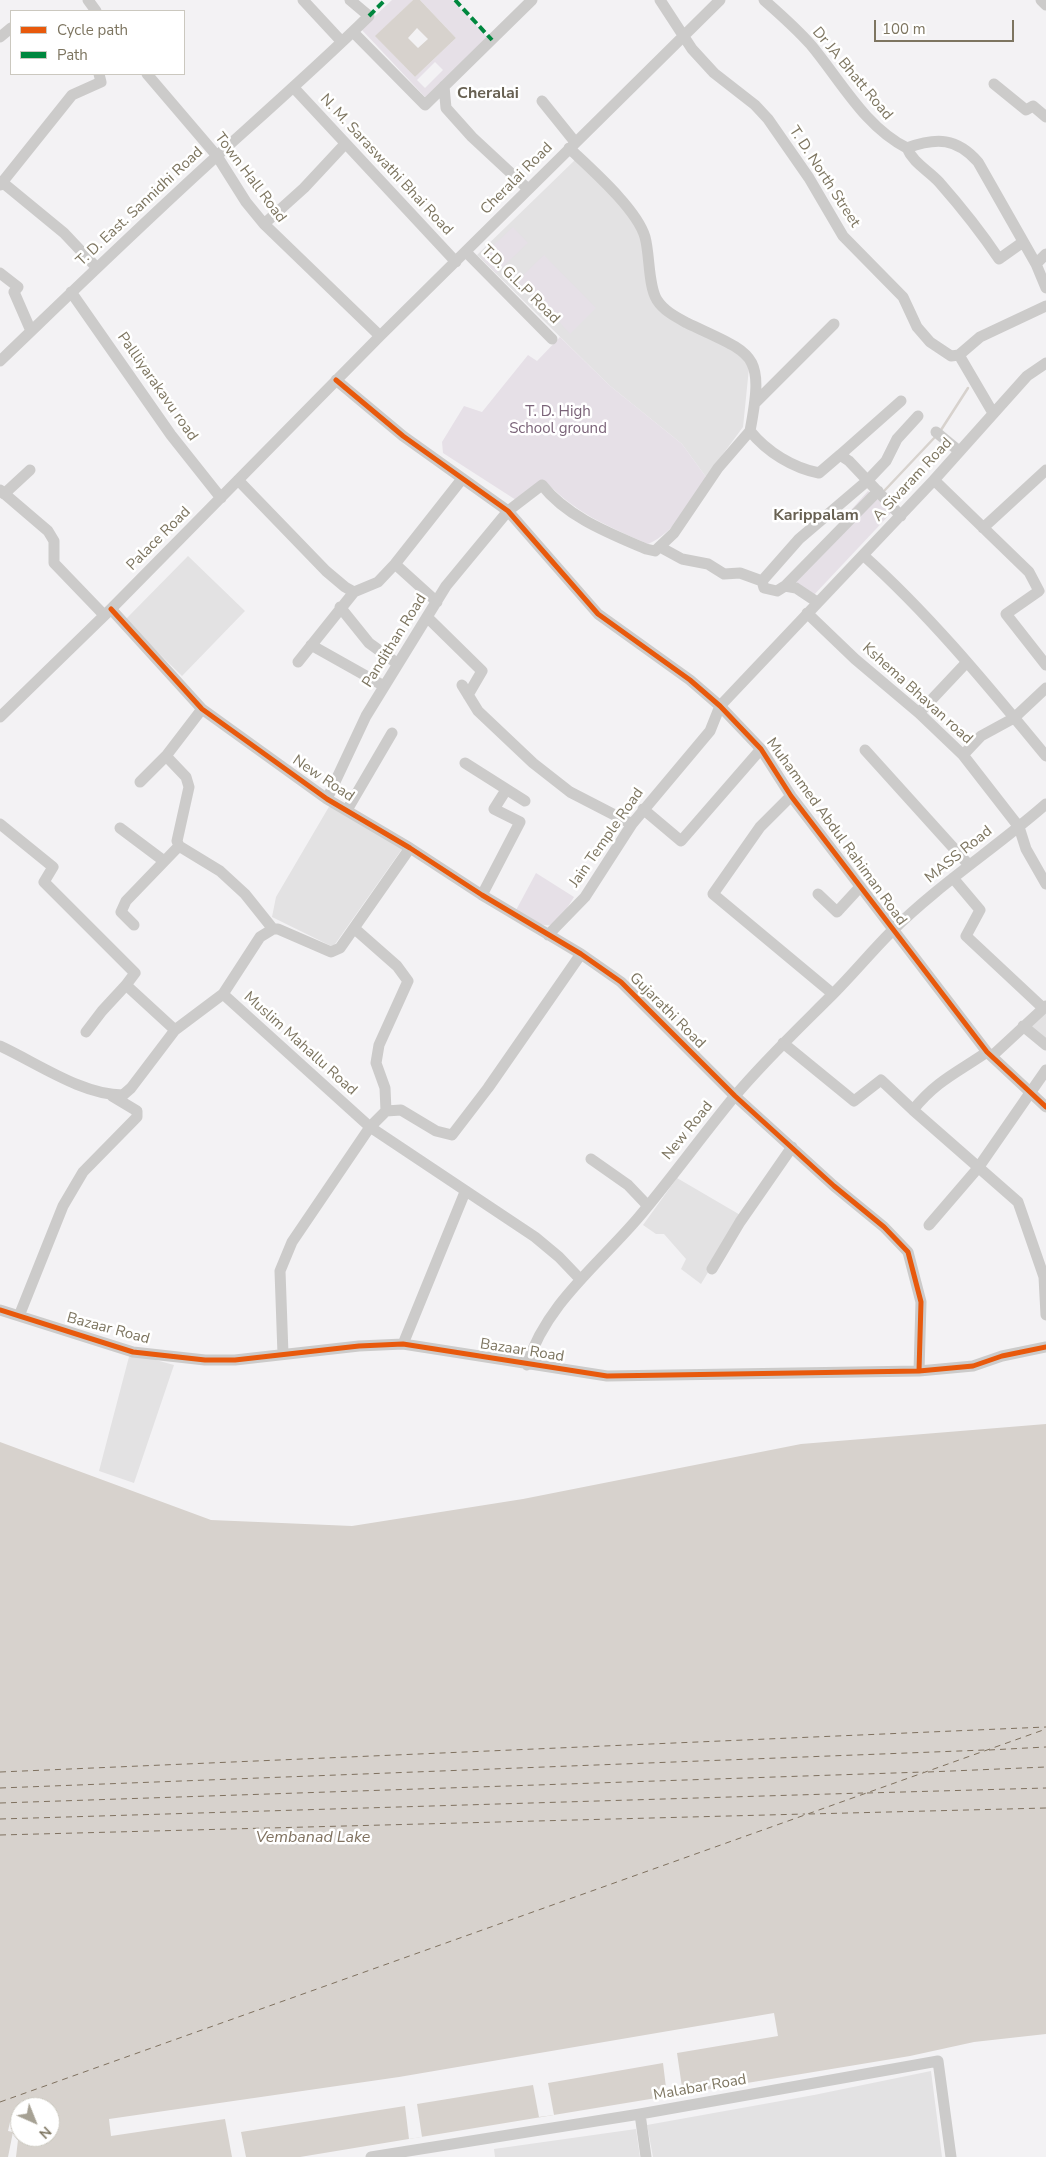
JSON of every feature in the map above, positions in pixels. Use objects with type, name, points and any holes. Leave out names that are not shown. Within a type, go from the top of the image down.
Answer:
[{"type":"street","points":[[303,0],[342,42]]},
{"type":"street","name":"T. D. East. Sannidhi Road","points":[[0,361],[71,292],[353,32],[368,16],[350,0]]},
{"type":"street","points":[[353,32],[425,105],[532,0]]},
{"type":"street","name":"T. D. North Street","points":[[660,0],[692,49],[718,78],[741,94],[768,119],[809,178],[836,228],[903,297],[917,327],[930,342],[951,356],[959,355]]},
{"type":"street","name":"Cheralai Road","points":[[336,380],[720,0]]},
{"type":"street","points":[[1041,0],[1046,4]]},
{"type":"street","name":"Dr JA Bhatt Road","points":[[770,2],[812,46],[837,81],[883,134],[907,148]]},
{"type":"street","points":[[0,37],[10,29]]},
{"type":"street","points":[[97,268],[64,233],[1,184],[72,95],[101,82],[99,75]]},
{"type":"street","name":"Town Hall Road","points":[[148,75],[217,156],[246,202],[264,224],[380,336]]},
{"type":"street","points":[[994,84],[1026,110],[1033,106],[1046,117]]},
{"type":"street","points":[[444,86],[446,108],[472,137],[528,189]]},
{"type":"street","name":"N. M. Saraswathi Bhai Road","points":[[294,88],[456,262]]},
{"type":"street","points":[[542,101],[572,145],[638,222],[647,246],[656,299],[662,307],[672,315],[736,346],[748,355],[756,369],[756,402],[750,431],[718,468],[674,533],[660,547],[682,560],[708,564],[724,574],[740,573],[762,581]]},
{"type":"street","points":[[1023,242],[1000,259],[976,225],[936,180],[911,157],[907,148],[925,142],[958,144],[967,150],[978,162],[1036,264],[1046,288]]},
{"type":"street","points":[[264,224],[304,188],[345,144]]},
{"type":"street","name":"T.D. G.L.P Road","points":[[466,252],[552,339]]},
{"type":"street","points":[[1036,264],[1046,254]]},
{"type":"street","points":[[0,273],[18,287],[14,292],[31,331]]},
{"type":"street","name":"Pallliyarakavu road","points":[[71,292],[171,435],[221,498]]},
{"type":"street","points":[[993,413],[959,355],[980,337],[1046,306]]},
{"type":"street","points":[[756,402],[834,324]]},
{"type":"street","name":"A Sivaram Road","points":[[720,706],[817,602],[901,516],[1027,376],[1046,363]]},
{"type":"street","name":"Palace Road","points":[[0,717],[221,498],[336,380]]},
{"type":"street","name":"Muhammed Abdul Rahiman Road","points":[[336,380],[403,436],[462,479],[483,491],[508,511],[598,614],[690,680],[720,706],[762,749],[791,796],[893,931],[990,1054],[1046,1107]]},
{"type":"street","points":[[750,431],[761,446],[803,470],[819,474],[901,401]]},
{"type":"street","points":[[762,581],[799,539],[867,481],[886,461],[897,439],[918,416]]},
{"type":"street","points":[[938,434],[959,451]]},
{"type":"street","points":[[840,456],[849,461],[901,516]]},
{"type":"street","points":[[2,492],[30,470]]},
{"type":"street","points":[[983,528],[1046,470]]},
{"type":"street","points":[[298,662],[340,607],[354,592],[378,582],[395,564],[462,479]]},
{"type":"street","points":[[238,480],[326,571],[354,592]]},
{"type":"street","points":[[934,480],[1029,572],[1039,591],[1006,614],[1046,665]]},
{"type":"street","name":"Pandithan Road","points":[[327,799],[366,716],[446,586],[508,511],[542,485],[559,503],[591,523],[646,549],[655,551],[660,547]]},
{"type":"street","points":[[762,581],[764,588],[777,591],[785,586],[878,491]]},
{"type":"street","name":"New Road","points":[[2,492],[48,531],[54,541],[54,564],[107,612],[202,709],[327,799],[410,848],[548,935]]},
{"type":"street","points":[[863,555],[897,586],[967,662],[1046,756]]},
{"type":"street","points":[[395,564],[437,602]]},
{"type":"street","points":[[785,586],[796,588],[817,602]]},
{"type":"street","points":[[340,607],[369,643],[398,664]]},
{"type":"street","name":"Kshema Bhavan road","points":[[807,613],[855,659],[919,712],[963,755],[1019,828],[1026,849],[1046,884]]},
{"type":"street","points":[[427,617],[482,671],[465,690],[478,712],[540,769],[570,792],[632,824]]},
{"type":"street","points":[[311,645],[384,686]]},
{"type":"street","points":[[919,712],[967,662]]},
{"type":"street","points":[[963,755],[980,736],[1014,718],[1046,688]]},
{"type":"street","name":"Jain Temple Road","points":[[548,935],[585,897],[643,809],[710,731],[720,706]]},
{"type":"street","points":[[140,782],[166,756],[202,709]]},
{"type":"street","points":[[347,810],[392,733]]},
{"type":"street","points":[[643,809],[681,841],[762,749]]},
{"type":"street","points":[[865,750],[968,864]]},
{"type":"street","points":[[166,756],[188,782],[185,809],[176,836],[179,846],[220,872],[244,894],[274,929]]},
{"type":"street","points":[[465,763],[525,801]]},
{"type":"street","points":[[482,895],[520,822],[494,810],[506,790]]},
{"type":"street","points":[[791,796],[760,827],[713,894],[832,994]]},
{"type":"street","name":"MASS Road","points":[[893,931],[968,864],[1019,828],[1046,804]]},
{"type":"street","points":[[0,824],[53,867],[44,882],[136,974],[102,1011],[86,1032]]},
{"type":"street","points":[[120,828],[164,861]]},
{"type":"street","points":[[134,925],[121,912],[126,901],[179,846]]},
{"type":"street","points":[[223,994],[260,936],[274,929],[331,952],[340,948],[410,848]]},
{"type":"street","points":[[913,1110],[925,1095],[953,1072],[990,1054],[1045,1007],[966,936],[980,910],[953,878]]},
{"type":"street","points":[[818,894],[837,912],[860,887]]},
{"type":"street","points":[[355,929],[398,966],[408,981],[379,1045],[376,1062],[385,1088],[386,1111]]},
{"type":"street","name":"New Road","points":[[527,1364],[534,1343],[546,1323],[580,1279],[648,1206],[735,1096],[783,1043],[893,931]]},
{"type":"street","name":"Gujarathi Road","points":[[548,935],[581,954],[620,982],[735,1096],[834,1186],[884,1228],[908,1252],[921,1302],[919,1371]]},
{"type":"street","points":[[283,1354],[280,1271],[292,1242],[370,1127],[386,1111],[401,1110],[436,1131],[452,1135],[488,1088],[581,954]]},
{"type":"street","points":[[126,985],[175,1030]]},
{"type":"street","name":"Muslim Mahallu Road","points":[[110,1095],[123,1095],[131,1088],[175,1030],[223,994],[370,1127],[535,1237],[559,1257],[580,1279]]},
{"type":"street","points":[[1023,1026],[1046,1045]]},
{"type":"street","points":[[783,1043],[854,1101],[881,1080],[1018,1202],[1045,1276],[1046,1315]]},
{"type":"street","points":[[0,1046],[89,1089],[110,1095],[137,1111],[137,1117],[83,1172],[63,1206],[20,1316]]},
{"type":"street","points":[[929,1225],[978,1168],[1046,1070]]},
{"type":"street","points":[[712,1268],[740,1222],[792,1147]]},
{"type":"street","points":[[590,1159],[628,1185],[648,1206]]},
{"type":"street","points":[[403,1344],[465,1192]]},
{"type":"street","name":"Bazaar Road","points":[[0,1310],[133,1352],[205,1360],[236,1360],[403,1344],[607,1376],[919,1371],[973,1366],[1002,1356],[1046,1348]]},
{"type":"street","name":"Malabar Road","points":[[371,2157],[640,2114],[938,2061],[951,2157]]},
{"type":"street","points":[[640,2114],[646,2157]]},
{"type":"shaded area","points":[[577,158],[638,223],[652,296],[734,347],[749,368],[743,427],[706,477],[682,444],[609,385],[477,255]]},
{"type":"shaded area","points":[[188,556],[245,611],[182,676],[125,620]]},
{"type":"shaded area","points":[[330,805],[402,849],[333,947],[272,917],[276,897]]},
{"type":"shaded area","points":[[1046,1007],[1046,1044],[1027,1028]]},
{"type":"shaded area","points":[[677,1178],[742,1216],[701,1284],[681,1269],[686,1259],[664,1234],[656,1234],[643,1225]]},
{"type":"shaded area","points":[[130,1353],[174,1365],[134,1483],[99,1471]]},
{"type":"shaded area","points":[[931,2071],[942,2157],[653,2157],[647,2125],[814,2095]]},
{"type":"shaded area","points":[[636,2129],[640,2157],[495,2157],[494,2149]]},
{"type":"green space","points":[[392,0],[413,0],[376,36],[415,77],[456,38],[420,0],[452,0],[489,39],[426,98],[361,29]],"holes":[[[435,62],[443,70],[425,88],[417,80]]]},
{"type":"green space","points":[[513,227],[528,243],[496,273],[481,257]]},
{"type":"green space","points":[[544,255],[596,308],[570,334],[537,297],[535,298],[517,281]]},
{"type":"green space","name":"T. D. High School ground","points":[[560,337],[609,385],[682,444],[706,477],[682,515],[666,532],[648,544],[592,518],[568,502],[544,480],[516,500],[443,453],[442,442],[464,406],[482,412],[528,355],[537,361]]},
{"type":"green space","points":[[868,491],[892,512],[812,597],[791,577]]},
{"type":"green space","points":[[536,873],[574,897],[555,923],[549,925],[543,925],[515,912]]},
{"type":"water","points":[[413,0],[420,0],[456,38],[415,77],[375,36]],"holes":[[[417,28],[428,39],[418,48],[408,38]]]},
{"type":"water","name":"Vembanad Lake","points":[[1046,1424],[1046,2034],[974,2042],[910,2056],[300,2157],[0,2157],[0,1442],[211,1520],[352,1526],[523,1499],[801,1444]]},
{"type":"pier","points":[[774,2013],[778,2036],[677,2053],[683,2094],[667,2096],[663,2063],[548,2083],[554,2115],[539,2117],[533,2085],[417,2104],[422,2137],[409,2139],[405,2106],[241,2132],[246,2157],[232,2157],[225,2119],[111,2136],[109,2119],[399,2077]]},
{"type":"pier","points":[[10,2147],[17,2147],[16,2157],[8,2157]]},
{"type":"waterway","points":[[941,430],[968,388]]},
{"type":"waterway","points":[[885,490],[936,436]]},
{"type":"ferry route","points":[[0,1772],[1046,1727]]},
{"type":"ferry route","points":[[0,2102],[1046,1729]]},
{"type":"ferry route","points":[[989,1750],[1046,1747]]},
{"type":"ferry route","points":[[0,1788],[985,1750]]},
{"type":"ferry route","points":[[928,1772],[1046,1767]]},
{"type":"ferry route","points":[[0,1803],[924,1772]]},
{"type":"ferry route","points":[[867,1793],[1046,1788]]},
{"type":"ferry route","points":[[0,1819],[863,1793]]},
{"type":"ferry route","points":[[809,1814],[1046,1808]]},
{"type":"ferry route","points":[[0,1835],[805,1814]]},
{"type":"marked path","points":[[369,16],[385,0]]},
{"type":"marked path","points":[[455,0],[492,40]]},
{"type":"cycle path","points":[[336,380],[403,436],[508,511],[598,614],[690,680],[720,706],[761,749],[791,796],[987,1052],[1046,1107]]},
{"type":"cycle path","points":[[111,609],[202,709],[327,799],[581,954],[621,982],[735,1096],[834,1186],[884,1227],[908,1252],[921,1302],[919,1371]]},
{"type":"cycle path","points":[[0,1310],[133,1352],[205,1360],[235,1360],[359,1346],[403,1344],[607,1376],[919,1371],[973,1366],[1002,1356],[1046,1347]]},
{"type":"district","name":"Cheralai","points":[[488,94]]},
{"type":"district","name":"Karippalam","points":[[816,516]]}]
